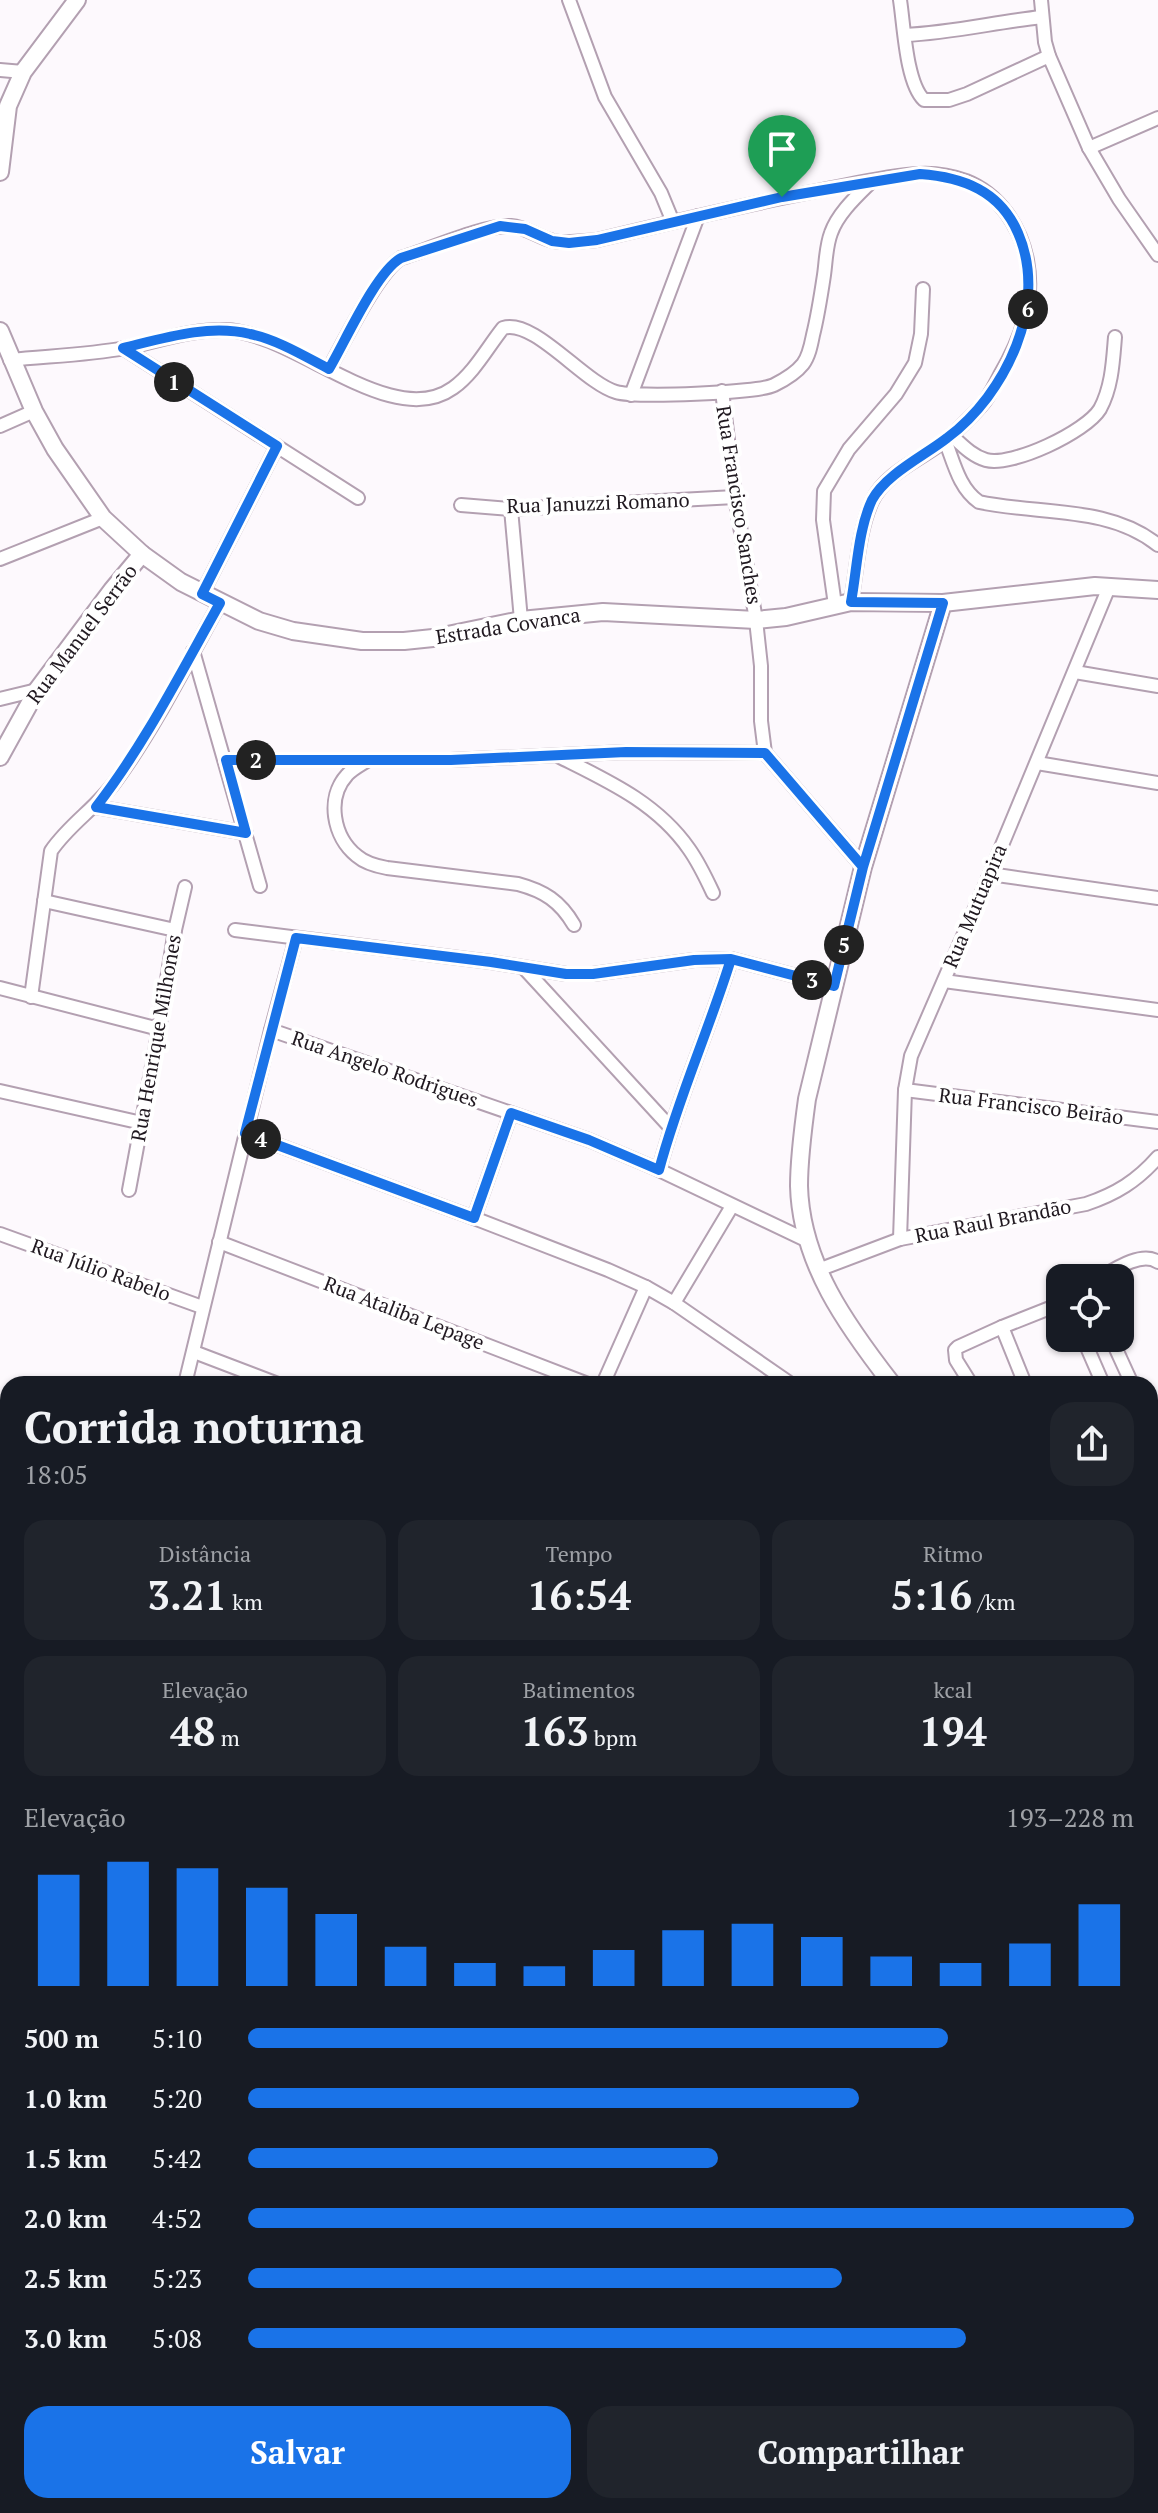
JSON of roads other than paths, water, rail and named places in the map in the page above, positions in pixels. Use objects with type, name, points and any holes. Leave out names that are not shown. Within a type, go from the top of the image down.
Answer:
[{"type":"street","points":[[0,172],[8,106],[23,72],[77,0]]},
{"type":"street","points":[[569,0],[605,97],[661,193],[673,222]]},
{"type":"street","points":[[900,0],[913,78],[918,94],[924,100],[949,100],[967,94],[1049,56]]},
{"type":"street","points":[[1041,0],[1049,56],[1089,148],[1119,199],[1156,248]]},
{"type":"street","points":[[905,35],[934,34],[988,23],[1042,17]]},
{"type":"street","points":[[0,70],[23,72]]},
{"type":"street","points":[[1089,148],[1157,120]]},
{"type":"street","points":[[329,369],[391,265],[401,258],[500,226],[525,229],[552,241],[569,243],[597,240],[872,181],[920,174],[965,181],[984,190],[999,203],[1017,230],[1025,252],[1030,276],[1028,307],[1020,337],[986,400],[948,438],[899,472],[873,499],[843,603]]},
{"type":"street","points":[[10,360],[123,348],[196,332],[227,330],[272,340],[347,379],[391,397],[426,400],[451,390],[465,378],[503,328],[511,325],[544,342],[600,385],[617,393],[631,395],[769,388],[804,363],[819,308],[831,232],[838,219],[872,181]]},
{"type":"street","points":[[631,395],[698,216]]},
{"type":"street","points":[[843,603],[823,520],[824,491],[849,449],[896,394],[915,363],[921,334],[923,289]]},
{"type":"street","name":"Estrada Covanca","points":[[0,331],[34,411],[55,449],[103,518],[142,554],[202,594],[259,621],[293,631],[362,641],[404,641],[521,620],[603,612],[756,620],[786,617],[843,603],[943,603],[1074,587],[1158,590]]},
{"type":"street","points":[[948,438],[974,455],[988,461],[999,461],[1054,443],[1082,428],[1095,417],[1102,405],[1112,373],[1115,337]]},
{"type":"street","points":[[123,348],[358,498]]},
{"type":"street","name":"Rua Francisco Sanches","points":[[722,391],[735,497],[756,620],[765,753]]},
{"type":"street","points":[[0,426],[34,411]]},
{"type":"street","points":[[948,438],[963,485],[969,495],[979,502],[1108,519],[1133,528],[1158,545]]},
{"type":"street","points":[[202,594],[277,446]]},
{"type":"street","name":"Rua Januzzi Romano","points":[[461,505],[511,509],[735,497]]},
{"type":"street","points":[[511,509],[521,620]]},
{"type":"street","points":[[0,559],[103,518]]},
{"type":"street","name":"Rua Manuel Serrão","points":[[0,757],[37,690],[142,554]]},
{"type":"street","name":"Rua Mutuapira","points":[[900,1239],[905,1090],[911,1056],[1109,587]]},
{"type":"street","points":[[31,997],[51,851],[72,824],[96,807],[118,779],[220,603]]},
{"type":"street","points":[[886,1376],[833,1302],[818,1270],[808,1241],[799,1187],[801,1135],[863,867],[943,603]]},
{"type":"street","points":[[193,651],[260,886]]},
{"type":"street","points":[[1075,672],[1158,686]]},
{"type":"street","points":[[0,699],[37,690]]},
{"type":"street","points":[[226,760],[451,760],[626,752],[765,753],[863,867]]},
{"type":"street","points":[[557,755],[649,805],[691,851],[713,893]]},
{"type":"street","points":[[368,760],[348,774],[337,793],[335,807],[338,831],[357,857],[387,868],[535,888],[558,902],[574,925]]},
{"type":"street","points":[[1037,763],[1158,783]]},
{"type":"street","points":[[96,807],[246,833]]},
{"type":"street","points":[[990,874],[1158,898]]},
{"type":"street","name":"Rua Henrique Milhones","points":[[129,1190],[185,887]]},
{"type":"street","points":[[44,901],[175,930]]},
{"type":"street","points":[[235,930],[566,974],[593,974],[694,960],[731,959],[834,986]]},
{"type":"street","points":[[187,1376],[245,1133],[296,938]]},
{"type":"street","points":[[659,1170],[670,1127],[714,1014],[731,959]]},
{"type":"street","points":[[524,968],[670,1127]]},
{"type":"street","points":[[944,981],[1158,1010]]},
{"type":"street","points":[[0,988],[159,1029]]},
{"type":"street","name":"Rua Angelo Rodrigues","points":[[271,1030],[589,1140],[808,1241]]},
{"type":"street","name":"Rua Francisco Beirão","points":[[905,1090],[1158,1122]]},
{"type":"street","points":[[0,1091],[142,1123]]},
{"type":"street","points":[[474,1218],[511,1113]]},
{"type":"street","points":[[245,1133],[474,1218],[646,1287],[779,1376]]},
{"type":"street","name":"Rua Raul Brandão","points":[[818,1270],[900,1239],[1086,1204],[1128,1186],[1158,1157]]},
{"type":"street","points":[[674,1303],[732,1206]]},
{"type":"street","name":"Rua Júlio Rabelo","points":[[0,1234],[202,1307]]},
{"type":"street","name":"Rua Ataliba Lepage","points":[[219,1242],[567,1376]]},
{"type":"street","points":[[1130,1264],[1143,1258],[1153,1258],[1158,1262]]},
{"type":"street","points":[[607,1376],[646,1287]]},
{"type":"street","points":[[966,1376],[956,1360],[955,1350],[1046,1310]]},
{"type":"street","points":[[1002,1327],[1022,1376]]},
{"type":"street","points":[[194,1352],[257,1376]]},
{"type":"street","points":[[1089,1352],[1100,1376]]},
{"type":"street","points":[[1117,1352],[1128,1376]]}]
